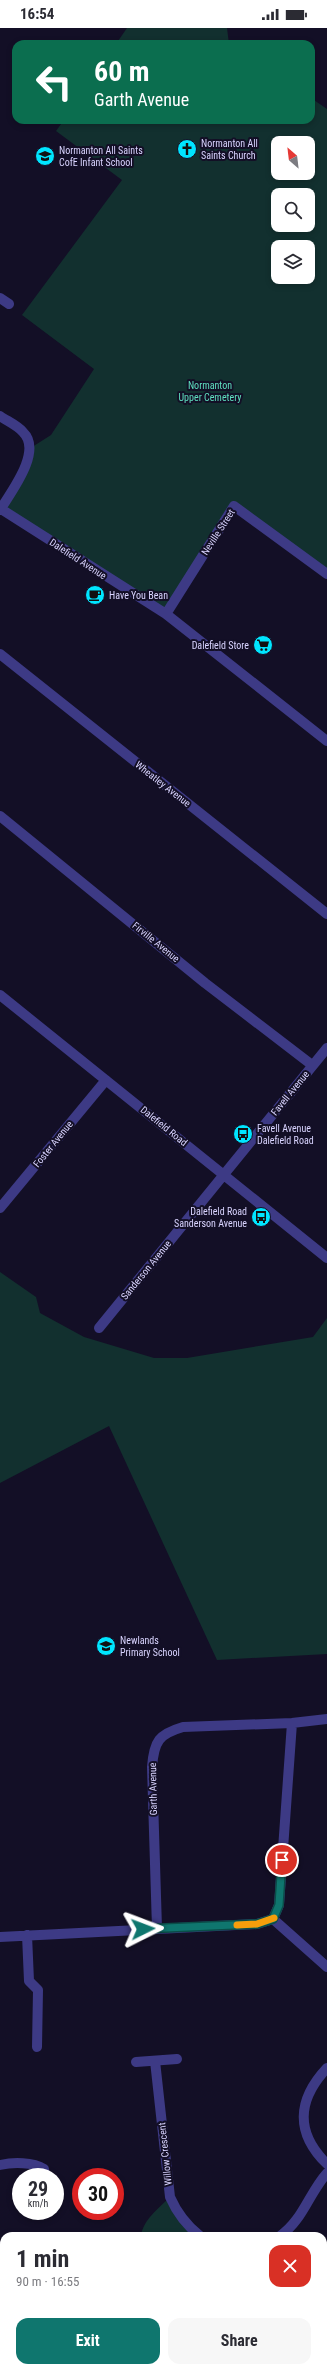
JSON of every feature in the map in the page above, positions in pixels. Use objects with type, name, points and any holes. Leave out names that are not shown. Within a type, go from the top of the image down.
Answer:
[{"type":"street","points":[[0,298],[10,304]]},
{"type":"street","points":[[0,416],[23,432],[27,437],[29,450],[28,463],[0,509]]},
{"type":"street","name":"Neville Street","points":[[166,614],[234,506],[327,574]]},
{"type":"street","name":"Dalefield Avenue","points":[[0,509],[166,614],[327,741]]},
{"type":"street","name":"Wheatley Avenue","points":[[0,654],[327,914]]},
{"type":"street","name":"Firville Avenue","points":[[0,816],[205,982],[312,1065]]},
{"type":"street","name":"Dalefield Road","points":[[0,994],[327,1258]]},
{"type":"street","name":"Favell Avenue","points":[[224,1175],[327,1048]]},
{"type":"street","name":"Foster Avenue","points":[[0,1208],[106,1080]]},
{"type":"street","name":"Sanderson Avenue","points":[[99,1328],[224,1175]]},
{"type":"street","name":"Garth Avenue","points":[[157,1928],[152,1767],[153,1752],[159,1739],[168,1731],[183,1727],[292,1723],[327,1718]]},
{"type":"street","points":[[0,1937],[257,1924],[273,1919],[279,1905],[292,1723]]},
{"type":"street","points":[[273,1919],[327,1967]]},
{"type":"street","points":[[27,1935],[28,1981],[38,1990],[37,2047]]},
{"type":"street","points":[[136,2062],[177,2059]]},
{"type":"street","name":"Willow Crescent","points":[[155,2061],[170,2197],[177,2213],[195,2232]]},
{"type":"street","points":[[327,2068],[316,2079],[306,2097],[303,2115],[305,2132],[315,2152],[327,2164]]},
{"type":"street","points":[[0,2165],[10,2163],[37,2166],[40,2168]]},
{"type":"street","points":[[284,2232],[302,2214],[318,2183],[327,2173]]},
{"type":"green space","points":[[127,28],[227,28],[228,40],[119,40]]},
{"type":"green space","name":"Normanton Upper Cemetery","points":[[315,101],[327,109],[327,574],[234,506],[166,614],[1,509],[29,449],[51,435],[94,369],[22,315],[122,180],[56,131],[61,124],[315,124]]},
{"type":"green space","points":[[0,1272],[36,1297],[40,1313],[84,1337],[154,1358],[187,1358],[313,1337],[327,1318],[327,1654],[217,1660],[109,1426],[0,1483]]},
{"type":"green space","points":[[170,2197],[197,2232],[142,2232],[148,2220]]},
{"type":"slow traffic","points":[[237,1925],[257,1924],[274,1918]]},
{"type":"place","name":"Normanton All Saints Church","points":[[187,149]]},
{"type":"place","name":"Normanton All Saints CofE Infant School","points":[[45,156]]},
{"type":"place","name":"Have You Bean","points":[[95,595]]},
{"type":"place","name":"Dalefield Store","points":[[263,645]]},
{"type":"place","name":"Favell Avenue Dalefield Road","points":[[243,1134]]},
{"type":"place","name":"Dalefield Road Sanderson Avenue","points":[[261,1217]]},
{"type":"place","name":"Newlands Primary School","points":[[106,1646]]},
{"type":"route","points":[[143,1929],[257,1924],[273,1919],[279,1905],[282,1860]]}]
